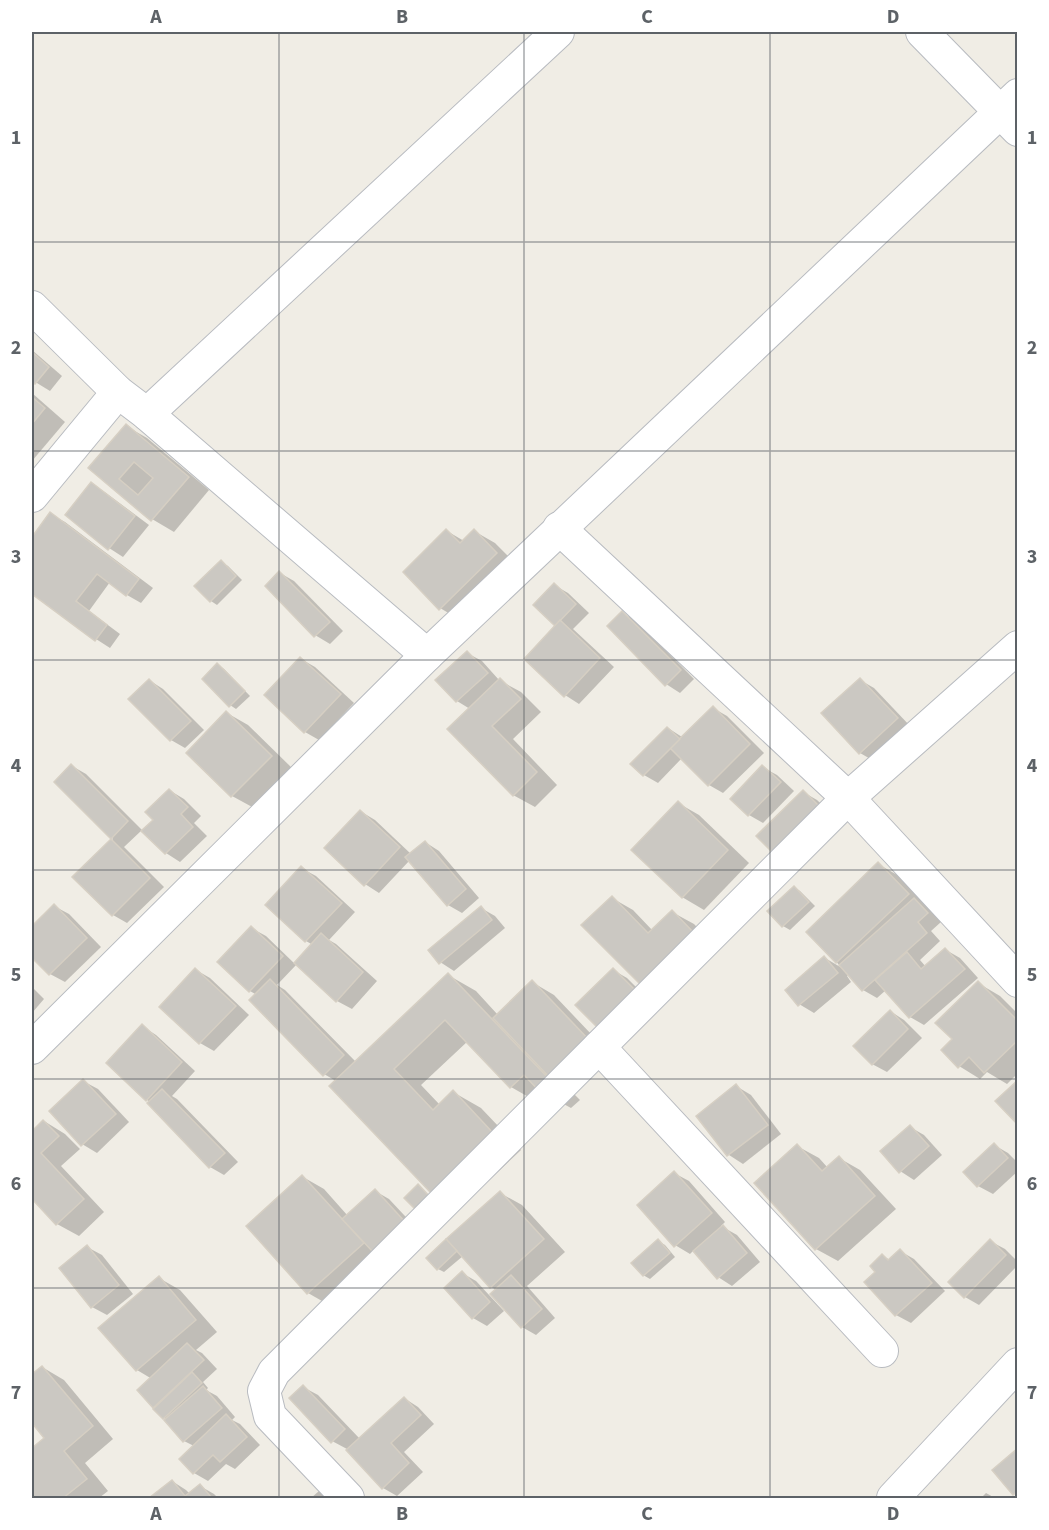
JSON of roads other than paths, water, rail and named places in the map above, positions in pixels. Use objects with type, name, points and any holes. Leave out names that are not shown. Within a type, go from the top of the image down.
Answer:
[{"type":"street","points":[[147,414],[558,32]]},
{"type":"street","points":[[32,1048],[427,655],[559,528],[1012,112],[922,32]]},
{"type":"street","points":[[32,307],[118,392],[147,414],[427,655]]},
{"type":"street","points":[[32,496],[118,392]]},
{"type":"street","points":[[559,528],[848,798],[1017,981]]},
{"type":"street","points":[[348,1498],[270,1416],[264,1391],[274,1372],[848,798],[1017,647]]},
{"type":"street","points":[[599,1047],[882,1351]]},
{"type":"street","points":[[893,1498],[1017,1364]]}]
